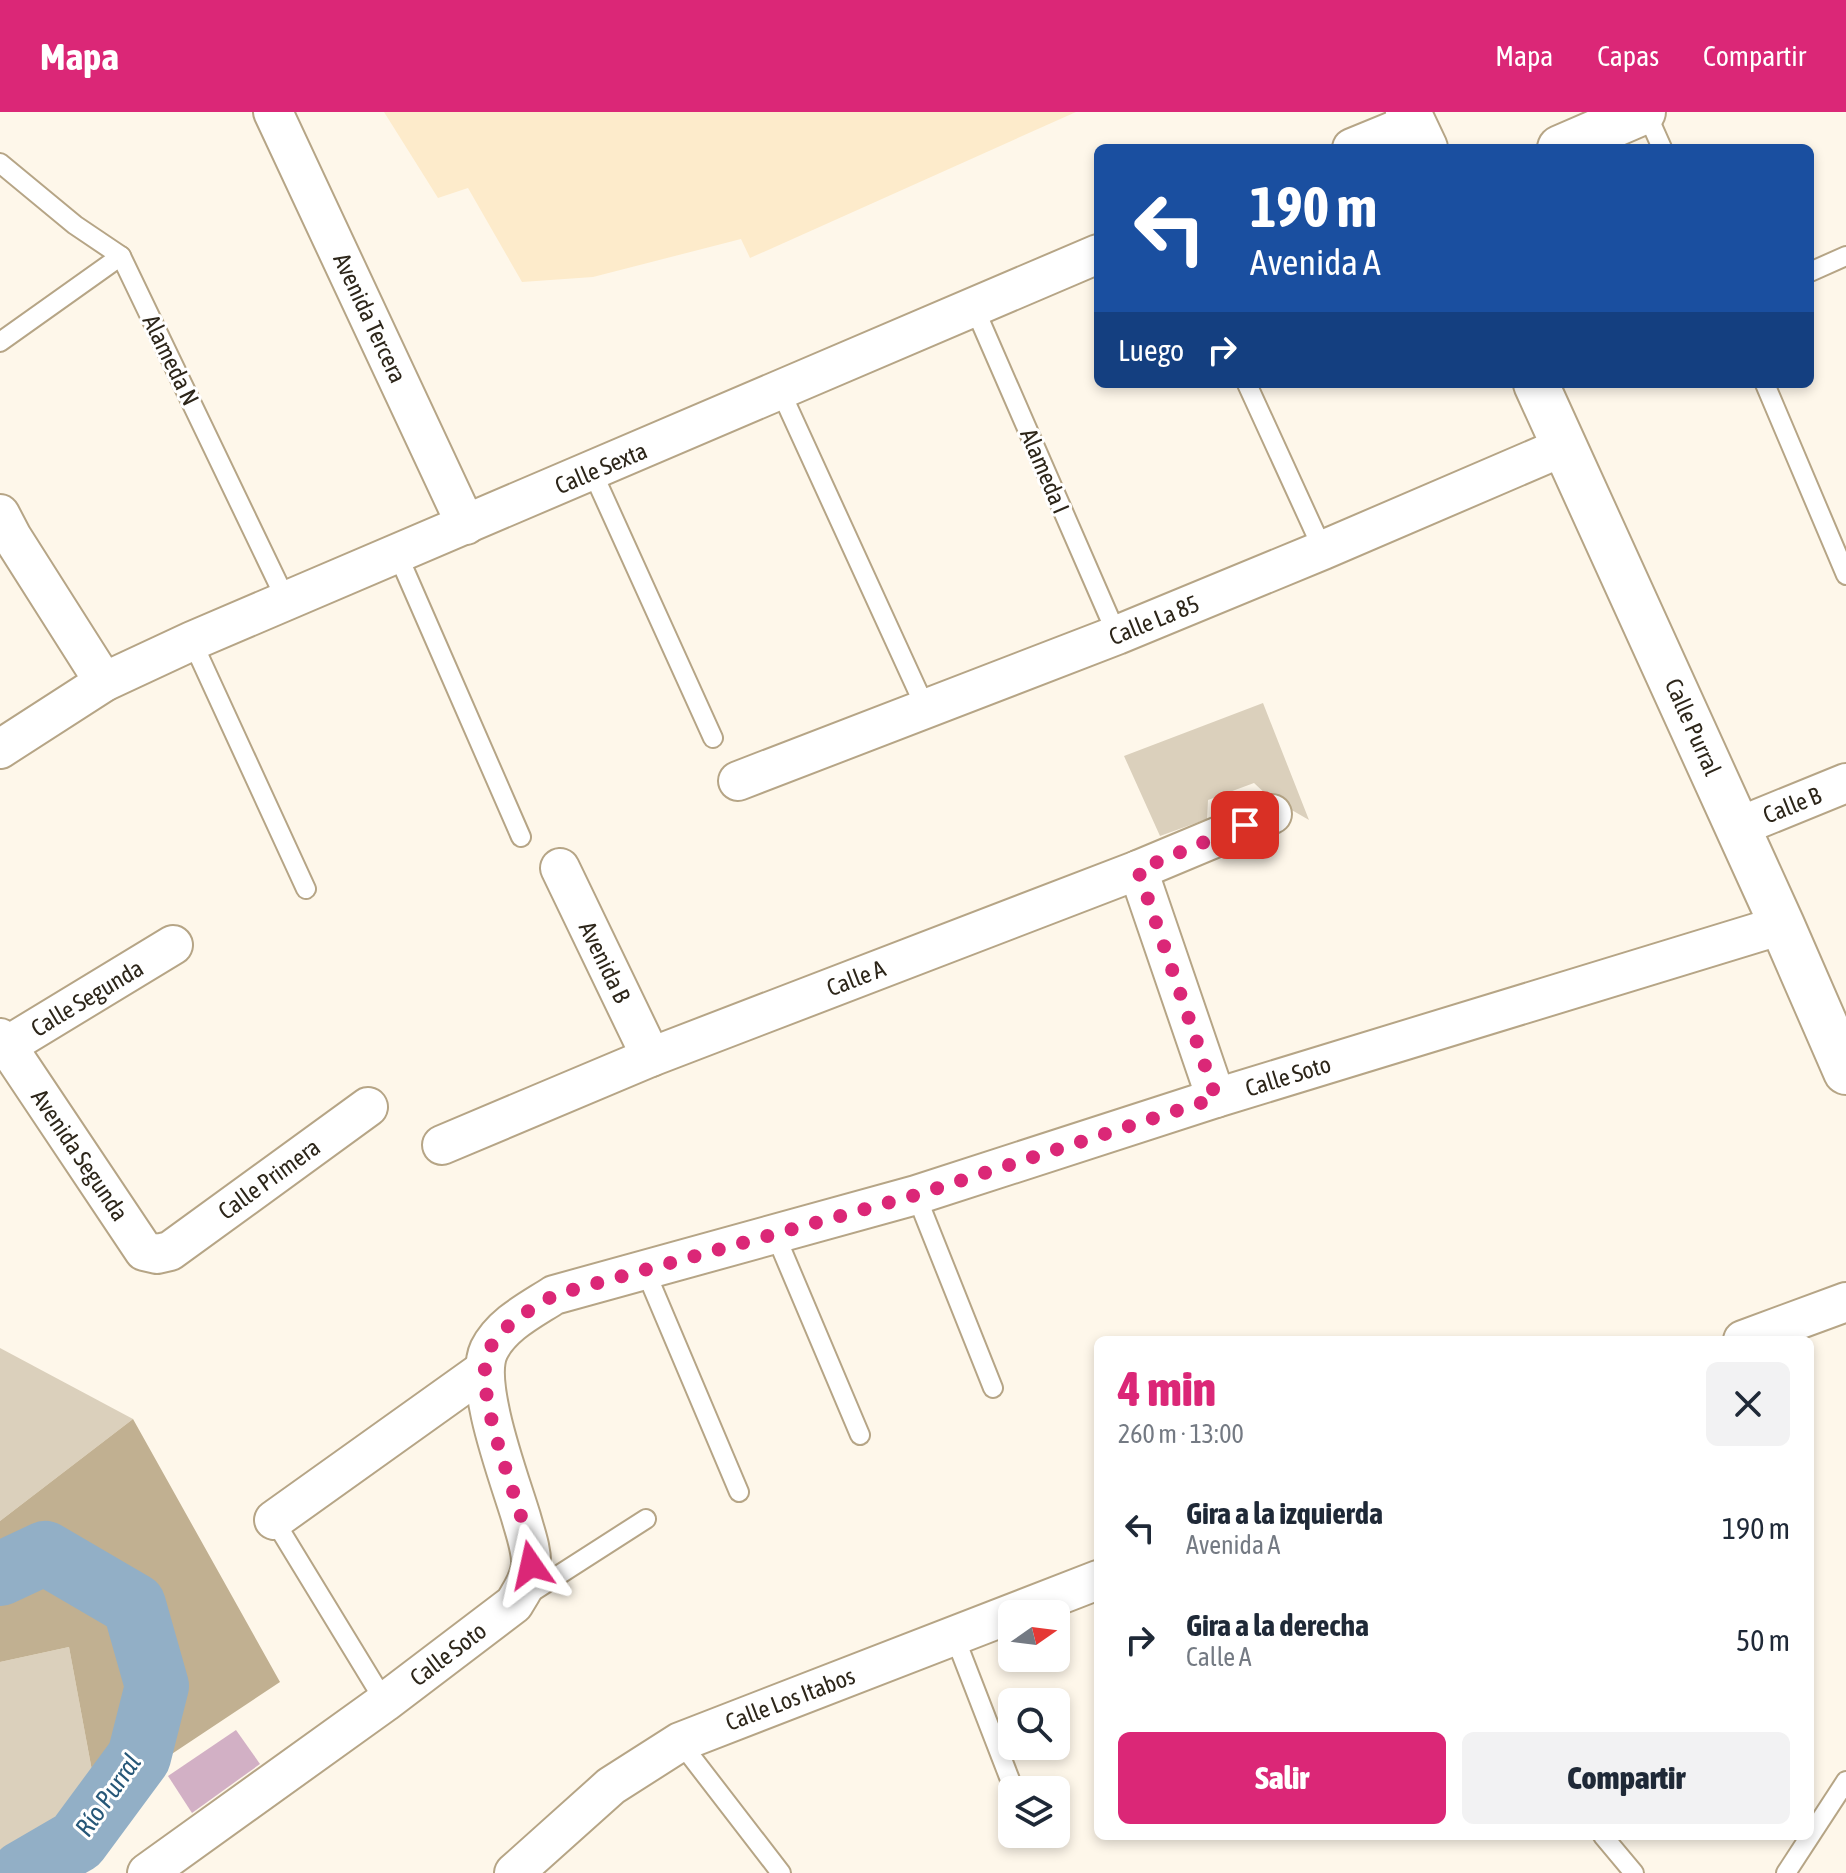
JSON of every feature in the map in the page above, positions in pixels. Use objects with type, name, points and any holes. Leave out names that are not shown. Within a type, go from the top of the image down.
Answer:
[{"type":"street","name":"Avenida Tercera","points":[[273,112],[466,525]]},
{"type":"street","points":[[1569,144],[1645,112]]},
{"type":"street","points":[[1365,144],[1416,128]]},
{"type":"street","name":"Calle Sexta","points":[[0,749],[104,682],[192,641],[1094,256]]},
{"type":"street","name":"Calle Purral","points":[[1538,388],[1846,1072]]},
{"type":"street","name":"Calle La 85","points":[[738,781],[1117,635],[1565,446]]},
{"type":"street","points":[[0,514],[104,682]]},
{"type":"street","name":"Calle B","points":[[1738,827],[1846,783]]},
{"type":"street","name":"Calle A","points":[[442,1145],[651,1057],[1138,870],[1272,814]]},
{"type":"street","name":"Avenida B","points":[[560,868],[651,1057]]},
{"type":"street","points":[[1138,870],[1216,1098]]},
{"type":"street","name":"Calle Soto","points":[[147,1873],[385,1702],[514,1604],[527,1584],[531,1565],[526,1535],[487,1405],[484,1370],[489,1350],[506,1327],[554,1295],[916,1195],[1216,1098],[1782,925]]},
{"type":"street","name":"Calle Segunda","points":[[2,1045],[173,945]]},
{"type":"street","name":"Avenida Segunda","points":[[2,1045],[144,1251],[157,1254],[170,1251]]},
{"type":"street","name":"Calle Primera","points":[[170,1251],[368,1107]]},
{"type":"street","points":[[1754,1336],[1846,1302]]},
{"type":"street","points":[[274,1520],[484,1370]]},
{"type":"street","name":"Calle Los Itabos","points":[[514,1873],[611,1786],[680,1742],[1094,1582]]},
{"type":"lane","points":[[1645,112],[1660,144]]},
{"type":"lane","points":[[0,163],[75,225],[121,256],[0,342]]},
{"type":"lane","name":"Alameda N","points":[[121,256],[287,602]]},
{"type":"lane","points":[[1814,270],[1846,256]]},
{"type":"lane","name":"Alameda I","points":[[974,307],[1117,635]]},
{"type":"lane","points":[[1249,388],[1323,550]]},
{"type":"lane","points":[[1767,388],[1846,575]]},
{"type":"lane","points":[[780,390],[926,709]]},
{"type":"lane","points":[[592,471],[713,738]]},
{"type":"lane","points":[[397,553],[521,837]]},
{"type":"lane","points":[[192,641],[306,889]]},
{"type":"lane","points":[[916,1195],[993,1388]]},
{"type":"lane","points":[[775,1234],[860,1435]]},
{"type":"lane","points":[[645,1270],[739,1492]]},
{"type":"lane","points":[[514,1604],[646,1519]]},
{"type":"lane","points":[[274,1520],[385,1702]]},
{"type":"lane","points":[[954,1635],[1009,1776]]},
{"type":"lane","points":[[680,1742],[781,1873]]},
{"type":"lane","points":[[1814,1830],[1846,1781]]},
{"type":"lane","points":[[1606,1840],[1634,1873]]},
{"type":"lane","points":[[1786,1873],[1808,1840]]},
{"type":"shaded area","points":[[384,112],[1076,112],[750,258],[741,239],[593,277],[522,282],[468,188],[438,198]]},
{"type":"shaded area","points":[[1263,703],[1309,820],[1269,797],[1254,783],[1208,800],[1207,819],[1160,836],[1124,756]]},
{"type":"shaded area","points":[[0,1348],[133,1419],[0,1521]]},
{"type":"shaded area","points":[[133,1419],[280,1682],[98,1803],[69,1647],[0,1662],[0,1521]]},
{"type":"shaded area","points":[[69,1647],[98,1803],[0,1850],[0,1662]]},
{"type":"building","points":[[236,1730],[260,1764],[192,1813],[168,1776]]},
{"type":"waterway","name":"Río Purral","points":[[0,1574],[45,1553],[134,1605],[157,1686],[139,1757],[77,1841],[22,1873]]},
{"type":"route","points":[[531,1565],[526,1535],[487,1405],[484,1370],[489,1350],[506,1327],[554,1295],[916,1195],[1216,1098],[1138,870],[1245,825]]}]
